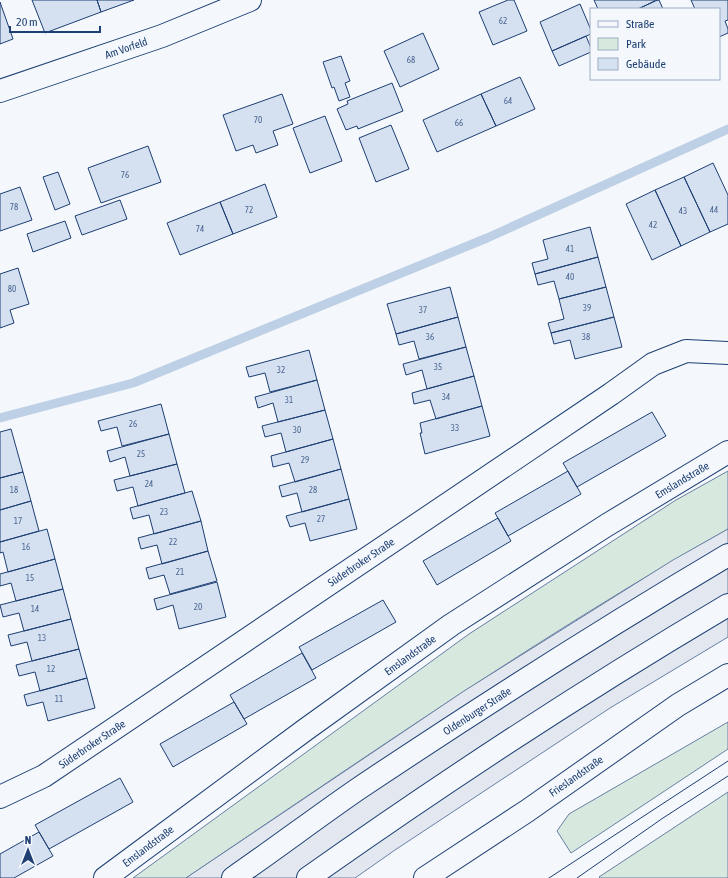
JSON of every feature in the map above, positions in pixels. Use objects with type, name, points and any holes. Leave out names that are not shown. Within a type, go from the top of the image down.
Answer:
[{"type":"main road","name":"Am Vorfeld","points":[[0,91],[162,36],[250,0]]},
{"type":"main road","name":"Süderbroker Straße","points":[[0,797],[44,776],[611,394],[653,364],[686,351],[728,353]]},
{"type":"main road","name":"Emslandstraße","points":[[105,878],[298,735],[451,625],[606,526],[728,452]]},
{"type":"main road","name":"Oldenburger Straße","points":[[233,878],[357,790],[495,698],[647,603],[728,555]]},
{"type":"main road","points":[[308,878],[365,838],[518,736],[659,646],[728,605]]},
{"type":"main road","name":"Frieslandstraße","points":[[425,878],[527,811],[678,705],[728,675]]},
{"type":"green space","points":[[728,471],[728,529],[589,611],[521,654],[186,878],[133,878],[469,634],[676,500]]},
{"type":"green space","points":[[728,722],[728,749],[571,853],[557,831],[569,814]]},
{"type":"green space","points":[[728,792],[728,878],[599,877]]},
{"type":"shaded area","points":[[728,529],[728,637],[610,708],[355,878],[186,878],[464,691],[673,560]]},
{"type":"building","points":[[32,0],[97,0],[101,12],[45,33]]},
{"type":"building","points":[[97,0],[134,0],[101,12]]},
{"type":"building","points":[[508,0],[514,0],[527,31],[493,45],[479,12]]},
{"type":"building","points":[[594,0],[655,0],[640,8],[598,8]]},
{"type":"building","points":[[659,0],[663,8],[640,8]]},
{"type":"building","points":[[691,0],[728,0],[728,20],[725,21],[728,33],[720,37],[720,8],[695,8]]},
{"type":"building","points":[[0,2],[13,39],[0,44]]},
{"type":"building","points":[[580,4],[590,28],[590,34],[552,51],[540,22]]},
{"type":"building","points":[[423,33],[439,69],[400,87],[384,51]]},
{"type":"building","points":[[586,36],[590,46],[590,52],[559,66],[552,51]]},
{"type":"building","points":[[341,56],[350,81],[345,83],[350,97],[339,101],[334,87],[332,88],[323,62]]},
{"type":"building","points":[[520,77],[535,109],[496,126],[481,94]]},
{"type":"building","points":[[392,83],[403,111],[358,129],[357,126],[346,130],[337,109],[348,104],[347,101]]},
{"type":"building","points":[[282,94],[293,124],[273,131],[278,145],[256,153],[253,145],[236,151],[223,115]]},
{"type":"building","points":[[481,94],[496,126],[437,152],[423,120]]},
{"type":"building","points":[[325,116],[342,161],[310,173],[293,128]]},
{"type":"building","points":[[391,125],[409,169],[376,182],[359,138]]},
{"type":"building","points":[[148,146],[161,182],[101,203],[88,168]]},
{"type":"building","points":[[713,163],[728,195],[728,224],[710,232],[684,177]]},
{"type":"building","points":[[58,172],[70,204],[55,210],[43,177]]},
{"type":"building","points":[[684,177],[710,232],[681,246],[655,190]]},
{"type":"building","points":[[265,184],[277,217],[233,234],[220,202]]},
{"type":"building","points":[[20,187],[32,220],[0,231],[0,194]]},
{"type":"building","points":[[655,190],[681,246],[652,260],[626,204]]},
{"type":"building","points":[[120,200],[127,219],[82,235],[75,216]]},
{"type":"building","points":[[220,202],[233,234],[180,255],[167,223]]},
{"type":"building","points":[[65,221],[71,238],[33,252],[27,234]]},
{"type":"building","points":[[590,227],[598,257],[535,274],[532,263],[548,259],[543,240]]},
{"type":"building","points":[[598,257],[606,287],[559,299],[554,281],[538,285],[535,274]]},
{"type":"building","points":[[18,268],[29,304],[10,310],[14,323],[0,328],[0,274]]},
{"type":"building","points":[[450,287],[458,317],[396,334],[387,304]]},
{"type":"building","points":[[606,287],[614,317],[551,333],[548,323],[564,319],[559,299]]},
{"type":"building","points":[[458,317],[466,347],[419,359],[414,341],[399,345],[396,334]]},
{"type":"building","points":[[614,317],[622,347],[575,359],[570,340],[554,344],[551,333]]},
{"type":"building","points":[[466,347],[474,376],[427,389],[422,370],[406,375],[403,364]]},
{"type":"building","points":[[309,350],[317,380],[270,392],[265,373],[249,377],[246,367]]},
{"type":"building","points":[[474,376],[482,406],[436,419],[430,400],[414,404],[412,393]]},
{"type":"building","points":[[317,380],[325,410],[278,422],[273,403],[258,408],[255,397]]},
{"type":"building","points":[[161,404],[169,434],[122,446],[117,427],[101,431],[98,421]]},
{"type":"building","points":[[482,406],[490,436],[425,454],[420,433],[422,433],[420,423]]},
{"type":"building","points":[[325,410],[333,439],[286,452],[281,433],[265,437],[262,426]]},
{"type":"building","points":[[652,412],[666,436],[577,487],[563,463]]},
{"type":"building","points":[[11,429],[23,472],[0,478],[0,432]]},
{"type":"building","points":[[169,434],[177,464],[130,476],[125,457],[110,462],[107,451]]},
{"type":"building","points":[[333,439],[341,469],[295,482],[289,463],[273,467],[271,456]]},
{"type":"building","points":[[177,464],[185,493],[138,506],[133,487],[117,491],[114,480]]},
{"type":"building","points":[[341,469],[349,499],[302,512],[297,493],[282,497],[279,486]]},
{"type":"building","points":[[568,471],[581,494],[508,536],[495,513]]},
{"type":"building","points":[[23,472],[31,501],[0,510],[0,478]]},
{"type":"building","points":[[192,491],[201,521],[154,534],[149,515],[133,519],[130,508]]},
{"type":"building","points":[[349,499],[357,529],[310,541],[305,523],[290,527],[286,516]]},
{"type":"building","points":[[31,501],[39,531],[0,542],[0,510]]},
{"type":"building","points":[[498,518],[511,541],[437,585],[423,561]]},
{"type":"building","points":[[201,521],[208,551],[162,564],[157,545],[141,549],[138,538]]},
{"type":"building","points":[[47,529],[55,559],[8,572],[3,552],[0,553],[0,542]]},
{"type":"building","points":[[208,551],[217,581],[170,594],[164,575],[149,579],[146,568]]},
{"type":"building","points":[[55,559],[63,589],[16,601],[11,583],[0,586],[0,574]]},
{"type":"building","points":[[217,582],[226,617],[179,629],[173,605],[157,610],[154,599]]},
{"type":"building","points":[[63,589],[71,619],[24,631],[19,613],[3,617],[0,605]]},
{"type":"building","points":[[383,600],[396,622],[312,670],[299,647]]},
{"type":"building","points":[[71,619],[79,649],[32,661],[27,642],[11,646],[8,635]]},
{"type":"building","points":[[79,649],[87,678],[40,691],[35,672],[19,676],[16,665]]},
{"type":"building","points":[[302,653],[316,678],[244,719],[230,695]]},
{"type":"building","points":[[87,678],[95,708],[48,721],[43,702],[27,706],[24,695]]},
{"type":"building","points":[[234,702],[247,724],[173,767],[160,744]]},
{"type":"building","points":[[120,778],[133,802],[49,849],[35,825]]},
{"type":"building","points":[[39,832],[53,856],[14,878],[0,878],[0,854]]},
{"type":"waterway","points":[[0,418],[133,383],[487,238],[728,129]]},
{"type":"tram line","points":[[549,878],[728,761]]},
{"type":"tram line","points":[[577,878],[663,818],[728,776]]}]
